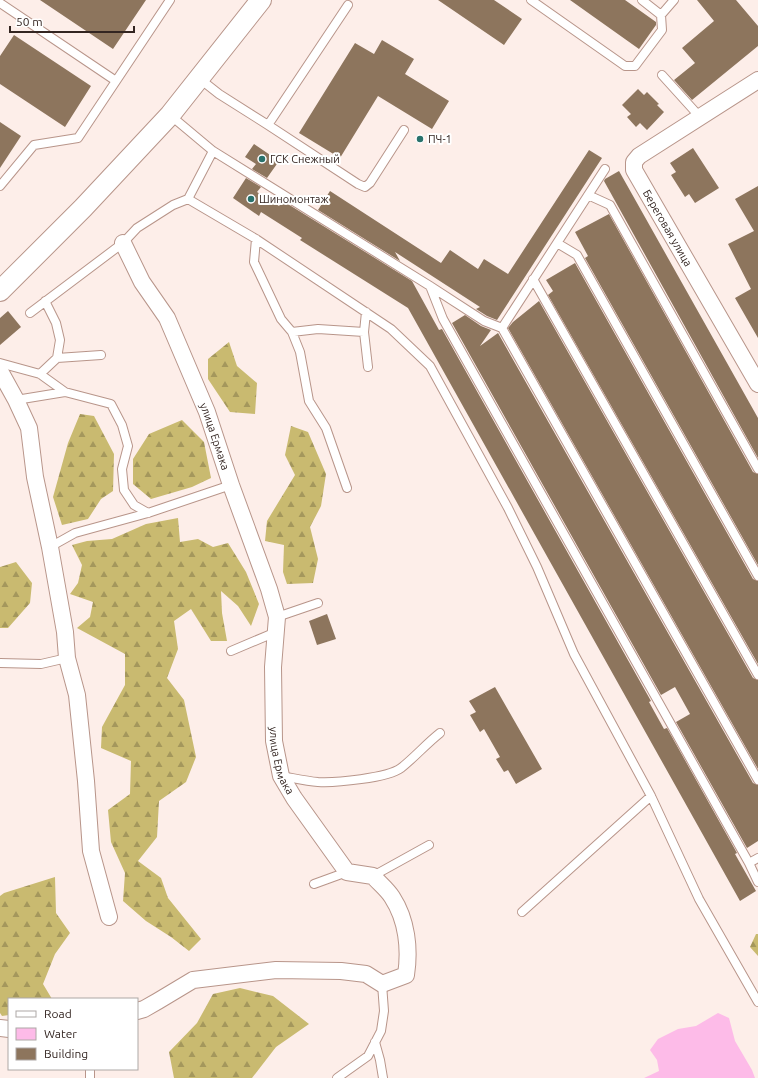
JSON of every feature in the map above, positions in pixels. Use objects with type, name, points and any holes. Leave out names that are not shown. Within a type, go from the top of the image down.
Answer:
[{"type":"street","points":[[0,291],[84,208],[170,115],[260,0]]},
{"type":"street","name":"Береговая улица","points":[[758,80],[639,156],[634,162],[634,170],[758,384]]},
{"type":"street","name":"улица Ермака","points":[[123,243],[142,282],[167,318],[207,412],[231,485],[269,589],[276,625],[273,651],[274,741],[281,776],[294,798],[347,872]]},
{"type":"street","points":[[0,371],[29,428],[35,477],[50,547],[65,632],[66,658],[77,695],[86,781],[91,851],[110,917]]},
{"type":"street","points":[[138,1011],[149,1006],[193,980],[276,970],[341,971],[366,974],[382,984],[406,975],[408,959],[404,920],[392,897],[373,876],[347,872]]},
{"type":"lane","points":[[0,186],[34,145],[78,138],[170,0]]},
{"type":"lane","points":[[531,0],[625,66],[635,66],[662,30],[661,15],[674,0]]},
{"type":"lane","points":[[642,0],[661,15]]},
{"type":"lane","points":[[0,3],[116,81]]},
{"type":"lane","points":[[268,125],[348,5]]},
{"type":"lane","points":[[662,75],[700,117]]},
{"type":"lane","points":[[200,78],[219,94],[358,184],[365,187],[370,183],[404,130]]},
{"type":"lane","points":[[170,115],[213,152],[484,321],[502,328],[758,780]]},
{"type":"lane","points":[[30,312],[123,243],[137,228],[173,205],[188,199],[213,152]]},
{"type":"lane","points":[[502,328],[605,169]]},
{"type":"lane","points":[[588,195],[610,205],[758,469]]},
{"type":"lane","points":[[188,199],[256,239],[391,329],[430,366],[534,560],[574,654],[651,796],[699,899],[758,1002]]},
{"type":"lane","points":[[256,239],[254,262],[281,319],[292,332],[300,352],[309,401],[326,428],[347,488]]},
{"type":"lane","points":[[557,243],[577,255],[758,576]]},
{"type":"lane","points":[[533,279],[758,675]]},
{"type":"lane","points":[[430,286],[443,320],[750,862],[758,882]]},
{"type":"lane","points":[[40,374],[57,358],[60,340],[56,323],[45,302]]},
{"type":"lane","points":[[366,312],[364,332],[368,367]]},
{"type":"lane","points":[[292,332],[318,329],[364,332]]},
{"type":"lane","points":[[57,358],[101,355]]},
{"type":"lane","points":[[0,363],[40,374],[65,392],[111,404],[122,425],[128,446],[122,469],[124,490],[134,505],[148,513]]},
{"type":"lane","points":[[16,400],[65,392]]},
{"type":"lane","points":[[50,547],[75,534],[148,513],[231,485]]},
{"type":"lane","points":[[231,651],[318,603]]},
{"type":"lane","points":[[0,663],[41,664],[66,658]]},
{"type":"lane","points":[[281,776],[318,782],[382,776],[400,769],[427,743],[440,733]]},
{"type":"lane","points":[[522,912],[651,796]]},
{"type":"lane","points":[[373,876],[429,845]]},
{"type":"lane","points":[[750,862],[758,858]]},
{"type":"lane","points":[[314,884],[347,872]]},
{"type":"lane","points":[[337,1078],[368,1056],[381,1031],[384,1011],[382,984]]},
{"type":"lane","points":[[375,1042],[383,1078]]},
{"type":"green space","points":[[229,342],[237,366],[257,383],[255,414],[230,412],[208,379],[208,359]]},
{"type":"green space","points":[[80,414],[94,416],[114,454],[113,491],[101,499],[88,519],[62,525],[53,497],[68,443]]},
{"type":"green space","points":[[182,420],[204,442],[211,478],[192,487],[151,499],[133,484],[133,459],[149,434]]},
{"type":"green space","points":[[291,426],[308,432],[326,474],[321,506],[310,527],[318,559],[313,583],[287,584],[283,572],[284,545],[265,541],[267,521],[295,475],[285,455]]},
{"type":"green space","points":[[178,518],[180,542],[198,539],[213,547],[228,543],[246,572],[259,604],[251,626],[238,606],[221,591],[222,613],[227,641],[211,641],[191,609],[174,621],[178,649],[167,678],[184,700],[196,757],[186,782],[159,801],[157,837],[138,861],[161,878],[168,898],[201,939],[189,951],[146,921],[123,901],[125,873],[111,842],[108,810],[130,794],[131,761],[101,748],[102,727],[125,685],[125,654],[77,628],[90,617],[93,602],[70,594],[78,583],[82,565],[72,545],[87,541],[112,539],[146,524]]},
{"type":"green space","points":[[16,562],[32,583],[30,603],[8,628],[0,628],[0,567]]},
{"type":"green space","points":[[55,877],[56,913],[70,933],[55,954],[43,984],[51,998],[8,998],[8,1015],[2,1016],[0,1013],[0,896],[4,893]]},
{"type":"green space","points":[[756,934],[758,934],[758,956],[750,947]]},
{"type":"green space","points":[[240,988],[273,996],[309,1024],[276,1047],[252,1078],[174,1078],[169,1052],[197,1023],[213,994]]},
{"type":"water","points":[[718,1013],[729,1018],[735,1041],[755,1078],[644,1078],[659,1071],[657,1060],[650,1050],[658,1039],[678,1029],[696,1026]]},
{"type":"building","points":[[40,0],[146,0],[113,49]]},
{"type":"building","points":[[438,0],[494,0],[522,19],[504,45]]},
{"type":"building","points":[[570,0],[625,0],[656,22],[656,25],[639,49]]},
{"type":"building","points":[[697,0],[736,0],[758,26],[758,46],[692,100],[674,80],[695,63],[682,48],[714,21]]},
{"type":"building","points":[[14,35],[91,86],[65,127],[0,84],[0,56]]},
{"type":"building","points":[[382,40],[414,59],[405,74],[449,101],[432,129],[378,96],[340,158],[299,133],[355,43],[374,54]]},
{"type":"building","points":[[638,89],[644,95],[647,92],[659,104],[657,105],[664,112],[647,130],[640,123],[636,127],[627,117],[631,114],[622,105]]},
{"type":"building","points":[[0,122],[21,136],[0,168]]},
{"type":"building","name":"ГСК Снежный","points":[[254,144],[279,161],[267,178],[252,169],[256,164],[245,157]]},
{"type":"building","points":[[693,148],[719,188],[695,203],[689,194],[685,197],[671,175],[676,172],[670,163]]},
{"type":"building","points":[[589,150],[602,158],[497,320],[476,309],[480,307],[395,252],[400,261],[318,210],[330,191],[441,263],[450,250],[478,269],[484,259],[508,274]]},
{"type":"building","points":[[619,171],[758,418],[758,458],[604,181]]},
{"type":"building","points":[[246,178],[261,187],[257,192],[279,206],[283,201],[412,281],[439,330],[442,329],[651,701],[649,702],[664,729],[667,728],[737,853],[735,854],[756,891],[740,901],[408,308],[300,240],[302,238],[261,212],[259,216],[233,198]]},
{"type":"building","points":[[758,186],[758,338],[735,298],[751,289],[728,244],[754,231],[735,199]]},
{"type":"building","points":[[609,214],[753,472],[758,474],[758,565],[585,258],[588,256],[575,232]]},
{"type":"building","points":[[575,263],[753,579],[758,581],[758,664],[548,295],[553,291],[546,280]]},
{"type":"building","points":[[539,301],[753,678],[758,680],[758,769],[508,328],[513,322]]},
{"type":"building","points":[[8,311],[21,327],[0,345],[0,318]]},
{"type":"building","points":[[465,315],[481,326],[491,330],[480,346],[498,333],[753,783],[758,785],[758,841],[747,848],[676,722],[690,714],[675,687],[661,695],[452,323]]},
{"type":"building","points":[[327,614],[336,639],[317,645],[309,621]]},
{"type":"building","points":[[495,687],[542,769],[516,784],[508,770],[504,772],[496,759],[500,757],[484,729],[480,732],[470,715],[476,712],[469,701]]},
{"type":"place","name":"ПЧ-1","points":[[420,139]]},
{"type":"place","name":"ГСК Снежный","points":[[262,159]]},
{"type":"place","name":"Шиномонтаж","points":[[251,199]]}]
